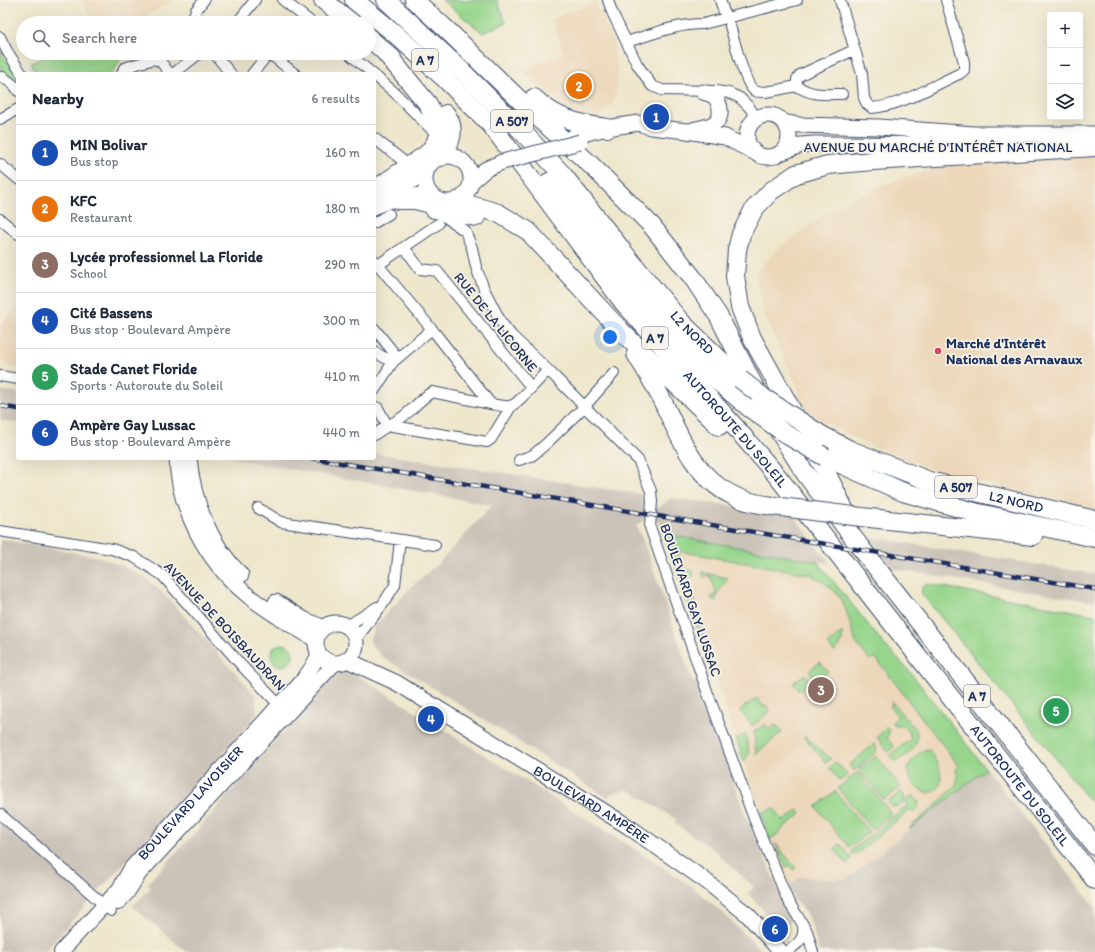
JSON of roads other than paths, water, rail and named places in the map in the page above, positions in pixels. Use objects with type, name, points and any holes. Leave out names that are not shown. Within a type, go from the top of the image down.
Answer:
[{"type":"highway","points":[[323,0],[343,16]]},
{"type":"highway","name":"AUTOROUTE DU SOLEIL","points":[[354,0],[374,16]]},
{"type":"highway","name":"L2 NORD","points":[[386,0],[461,70],[516,125],[563,175],[681,322],[740,379],[764,398],[823,436],[850,450],[929,481],[1095,520]]},
{"type":"highway","name":"AUTOROUTE DU SOLEIL","points":[[414,0],[457,39],[529,109],[592,166],[652,226],[693,278],[719,317],[756,391],[805,473],[859,545],[1095,846]]},
{"type":"highway","points":[[427,0],[472,39],[542,106],[552,113],[569,121],[607,128]]},
{"type":"highway","name":"AUTOROUTE DU SOLEIL","points":[[376,18],[443,77],[491,125],[623,302],[736,427],[778,477],[1092,877]]},
{"type":"highway","points":[[376,44],[425,89],[450,119],[452,129],[450,143],[441,157]]},
{"type":"highway","points":[[378,202],[427,154],[435,144],[440,130],[438,121],[428,104],[384,51]]},
{"type":"highway","name":"L2 NORD","points":[[491,125],[544,176],[653,314],[708,372],[751,409],[787,435],[825,457],[903,492],[974,512],[1095,538]]},
{"type":"highway","points":[[859,545],[850,520],[826,472],[752,338],[740,307],[735,276],[737,250],[740,234],[754,209],[771,191],[796,174],[828,165],[1095,147]]},
{"type":"highway","points":[[457,201],[498,214],[528,231],[622,332],[722,428],[880,608]]},
{"type":"highway","points":[[434,209],[470,216],[510,221]]},
{"type":"highway","points":[[622,332],[638,356],[659,394],[685,448],[701,470],[718,486],[732,495],[748,502],[773,506],[1024,534],[1095,548]]},
{"type":"main road","points":[[687,131],[710,125],[716,121],[720,115],[718,103],[714,96],[703,92]]},
{"type":"main road","points":[[465,162],[499,159],[577,139],[607,128],[638,123],[651,127],[725,137],[764,157],[771,158],[783,152],[787,147],[790,139],[790,131],[786,123],[780,118],[772,115],[764,115],[752,124],[725,137]]},
{"type":"main road","name":"AVENUE DU MARCHÉ D'INTÉRÊT NATIONAL","points":[[786,123],[799,125],[879,127],[974,134],[1095,134]]},
{"type":"main road","points":[[752,124],[747,137],[748,144],[752,151]]},
{"type":"main road","points":[[577,139],[638,132],[651,127]]},
{"type":"main road","name":"AVENUE DU MARCHÉ D'INTÉRÊT NATIONAL","points":[[783,152],[801,145],[814,144],[1022,145],[1095,147]]},
{"type":"main road","points":[[434,209],[425,184],[426,172],[435,160],[441,157],[454,156],[465,162],[469,168],[472,181]]},
{"type":"main road","points":[[434,209],[436,199],[450,203],[457,201],[467,193],[472,181],[499,159]]},
{"type":"main road","points":[[378,202],[426,172]]},
{"type":"main road","points":[[378,202],[405,196],[434,209]]},
{"type":"main road","points":[[178,460],[185,480],[192,520],[200,537],[230,578],[245,593],[263,606],[320,640],[325,661],[341,662],[353,654],[356,642],[352,631],[347,626],[339,623],[331,624],[320,640]]},
{"type":"main road","points":[[185,480],[189,460]]},
{"type":"main road","name":"BOULEVARD AMPÈRE","points":[[356,642],[386,677]]},
{"type":"main road","name":"BOULEVARD AMPÈRE","points":[[341,662],[386,677],[642,836],[706,881],[748,915],[782,952]]},
{"type":"street","points":[[194,16],[196,10],[204,0]]},
{"type":"street","points":[[242,16],[255,0]]},
{"type":"street","points":[[283,0],[303,16]]},
{"type":"street","points":[[608,0],[612,12],[637,64],[652,86],[662,90],[703,92],[716,91],[729,93],[740,98],[750,108],[752,124]]},
{"type":"street","points":[[720,0],[747,84],[754,91],[761,93],[797,86],[805,91],[820,95],[842,94]]},
{"type":"street","points":[[627,42],[660,31],[728,22],[772,6],[797,0]]},
{"type":"street","points":[[840,0],[862,74],[864,98],[867,104],[872,108],[880,108],[901,101],[964,70],[964,62],[946,0]]},
{"type":"street","points":[[0,37],[21,72]]},
{"type":"street","points":[[797,86],[796,79],[800,75],[854,50]]},
{"type":"street","points":[[123,71],[151,60]]},
{"type":"street","points":[[156,60],[161,62],[170,72]]},
{"type":"street","points":[[175,72],[191,60]]},
{"type":"street","points":[[220,60],[229,72]]},
{"type":"street","points":[[254,72],[263,60]]},
{"type":"street","points":[[278,60],[293,72]]},
{"type":"street","points":[[356,60],[371,72]]},
{"type":"street","points":[[0,77],[3,77],[16,87]]},
{"type":"street","points":[[376,77],[394,92],[431,129]]},
{"type":"street","points":[[0,119],[16,110]]},
{"type":"street","points":[[376,140],[402,160]]},
{"type":"street","points":[[0,164],[16,176]]},
{"type":"street","points":[[376,212],[378,202]]},
{"type":"street","points":[[434,209],[404,247],[376,263],[432,329],[491,404]]},
{"type":"street","name":"BOULEVARD GAY LUSSAC","points":[[434,209],[465,231],[472,248],[476,267],[484,289],[502,322],[512,336],[585,406],[638,460],[651,491],[652,501],[650,527],[707,691],[753,816],[788,901],[807,931],[813,952]]},
{"type":"street","points":[[0,219],[16,232]]},
{"type":"street","name":"RUE DE LA LICORNE","points":[[404,247],[420,269],[437,271],[531,387]]},
{"type":"street","points":[[376,388],[396,360],[432,329]]},
{"type":"street","points":[[376,331],[396,360]]},
{"type":"street","points":[[376,353],[396,360]]},
{"type":"street","points":[[387,425],[487,442],[491,439],[512,405],[522,398],[548,370]]},
{"type":"street","points":[[519,460],[533,455],[585,406],[614,372]]},
{"type":"street","points":[[0,376],[16,379]]},
{"type":"street","points":[[376,433],[387,425],[401,418],[425,396],[432,392],[502,406],[512,405]]},
{"type":"street","points":[[376,407],[387,425]]},
{"type":"street","points":[[258,508],[281,522],[435,545]]},
{"type":"street","name":"AVENUE DE BOISBAUDRAN","points":[[0,531],[112,549],[134,557],[162,575],[283,709]]},
{"type":"street","points":[[356,642],[395,586],[400,540]]},
{"type":"street","points":[[347,626],[383,604]]},
{"type":"street","name":"BOULEVARD LAVOISIER","points":[[61,952],[108,908],[127,893],[140,873],[283,709],[310,671],[320,640]]},
{"type":"street","name":"BOULEVARD LAVOISIER","points":[[283,709],[341,662]]},
{"type":"street","points":[[0,814],[108,908]]},
{"type":"street","name":"BOULEVARD LAVOISIER","points":[[74,952],[108,908]]},
{"type":"street","points":[[787,952],[802,938],[804,933],[803,924]]},
{"type":"railway","points":[[0,406],[16,409]]},
{"type":"railway","points":[[323,460],[1095,589]]},
{"type":"place","name":"KFC","points":[[579,86]]},
{"type":"place","name":"MIN Bolivar","points":[[656,117]]},
{"type":"place","name":"Marché d'Intérêt National des Arnavaux","points":[[938,351]]},
{"type":"place","name":"Lycée professionnel La Floride","points":[[821,690]]},
{"type":"place","name":"Stade Canet Floride","points":[[1056,711]]},
{"type":"place","name":"Cité Bassens","points":[[431,719]]},
{"type":"place","name":"Ampère Gay Lussac","points":[[775,929]]}]
